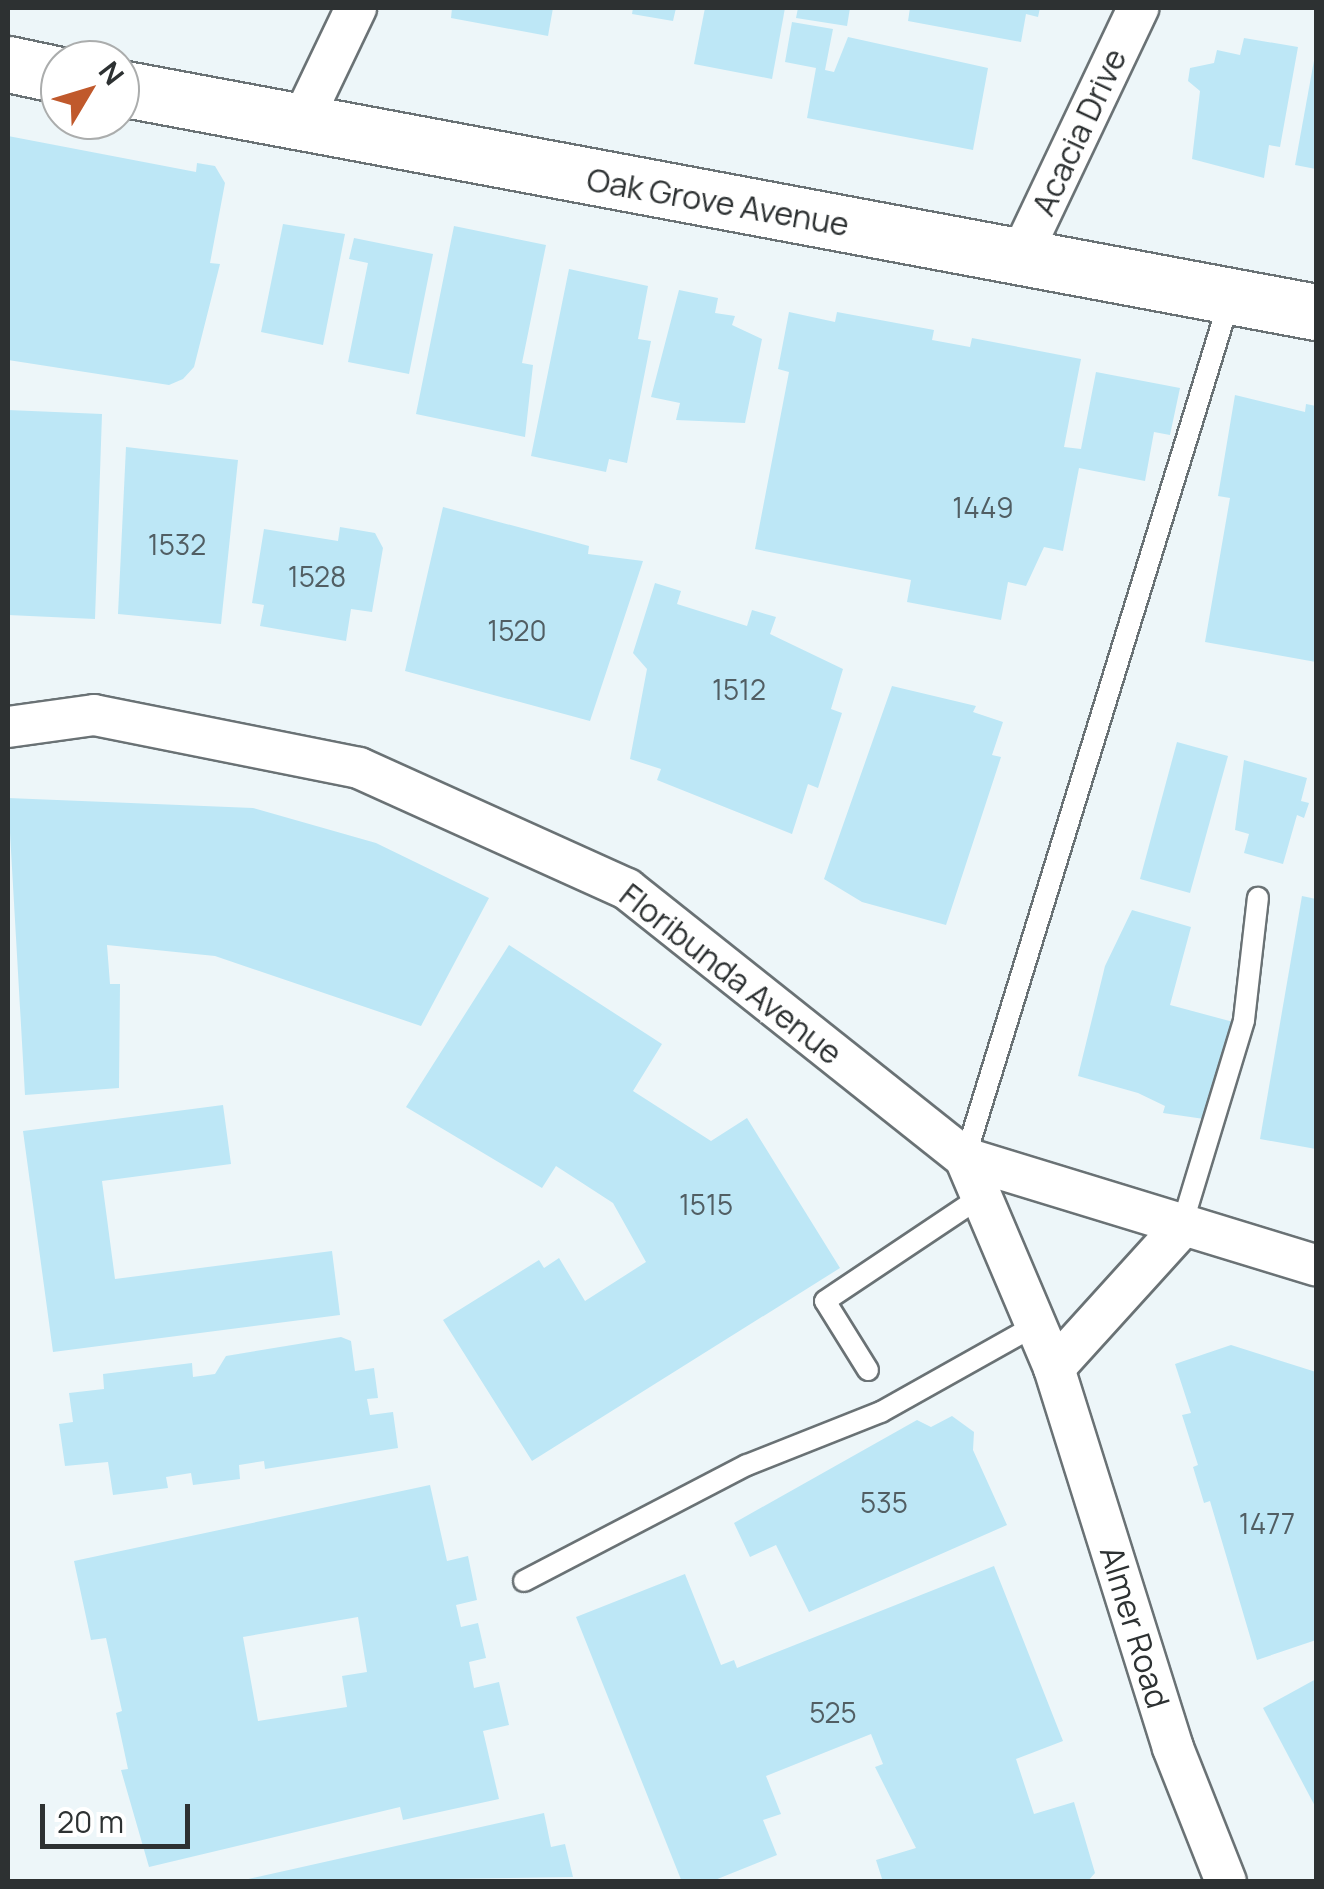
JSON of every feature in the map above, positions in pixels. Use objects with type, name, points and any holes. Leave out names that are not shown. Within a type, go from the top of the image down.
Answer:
[{"type":"street","points":[[299,127],[356,8]]},
{"type":"street","name":"Acacia Drive","points":[[1020,257],[1138,8]]},
{"type":"street","points":[[8,64],[40,71]]},
{"type":"street","name":"Oak Grove Avenue","points":[[140,92],[299,127],[1316,312]]},
{"type":"street","name":"Floribunda Avenue","points":[[8,727],[94,715],[359,768],[626,889],[965,1158],[1180,1228],[1316,1265]]},
{"type":"street","name":"Almer Road","points":[[965,1158],[1054,1368],[1173,1748],[1226,1882]]},
{"type":"street","points":[[1054,1368],[1180,1228]]},
{"type":"lane","points":[[965,1158],[1230,296]]},
{"type":"lane","points":[[1180,1228],[1244,1020],[1258,898]]},
{"type":"lane","points":[[868,1370],[825,1301],[982,1196]]},
{"type":"lane","points":[[524,1581],[748,1465],[881,1412],[1036,1325]]},
{"type":"building","points":[[452,8],[553,8],[548,36],[451,18]]},
{"type":"building","points":[[633,8],[676,8],[673,21],[632,14]]},
{"type":"building","points":[[705,8],[785,8],[772,79],[694,64]]},
{"type":"building","points":[[798,8],[850,8],[847,26],[796,18]]},
{"type":"building","points":[[910,8],[1040,8],[1038,17],[1026,14],[1021,42],[908,21]]},
{"type":"building","points":[[792,22],[833,29],[825,70],[834,72],[848,37],[988,68],[973,150],[807,118],[816,68],[785,62]]},
{"type":"building","points":[[1244,38],[1298,47],[1280,147],[1269,145],[1264,178],[1192,159],[1200,91],[1188,81],[1190,68],[1214,63],[1217,50],[1240,55]]},
{"type":"building","points":[[1316,56],[1316,169],[1295,165]]},
{"type":"building","points":[[8,136],[196,172],[197,163],[215,166],[225,183],[210,263],[220,264],[194,367],[183,379],[169,385],[8,360]]},
{"type":"building","points":[[283,224],[345,234],[323,345],[261,332]]},
{"type":"building","points":[[454,226],[546,245],[522,363],[533,365],[525,437],[416,414]]},
{"type":"building","points":[[354,238],[433,254],[409,374],[348,362],[368,263],[349,259]]},
{"type":"building","points":[[569,269],[648,286],[638,339],[651,341],[627,463],[609,459],[606,472],[531,456]]},
{"type":"building","points":[[679,290],[718,298],[715,313],[735,316],[732,325],[762,339],[745,423],[676,420],[680,403],[651,397]]},
{"type":"building","points":[[789,312],[835,322],[837,312],[934,330],[932,340],[970,347],[972,338],[1081,359],[1064,447],[1081,449],[1096,372],[1180,388],[1170,435],[1154,432],[1145,481],[1079,468],[1063,551],[1044,547],[1026,586],[1008,582],[1001,620],[907,602],[911,580],[755,549],[789,372],[778,369]]},
{"type":"building","points":[[1235,395],[1305,412],[1306,404],[1316,406],[1316,662],[1205,642],[1230,498],[1218,496]]},
{"type":"building","points":[[8,410],[102,414],[95,619],[8,615]]},
{"type":"building","points":[[126,447],[238,460],[221,624],[118,614]]},
{"type":"building","points":[[443,507],[589,546],[588,554],[643,561],[590,721],[405,671]]},
{"type":"building","points":[[340,527],[375,533],[383,548],[372,612],[351,609],[346,641],[260,626],[264,605],[252,603],[264,529],[338,541]]},
{"type":"building","points":[[655,583],[681,591],[677,604],[747,626],[752,610],[776,617],[770,634],[843,669],[831,709],[842,713],[818,788],[808,784],[792,834],[657,780],[661,769],[630,759],[647,669],[633,653]]},
{"type":"building","points":[[892,686],[976,706],[973,712],[1003,722],[992,755],[1001,757],[946,925],[862,902],[824,879]]},
{"type":"building","points":[[1177,742],[1228,756],[1190,893],[1140,879]]},
{"type":"building","points":[[1244,760],[1307,778],[1301,801],[1309,803],[1304,818],[1297,815],[1283,864],[1244,853],[1249,834],[1235,830]]},
{"type":"building","points":[[8,798],[253,808],[376,843],[489,898],[421,1026],[215,956],[107,945],[110,984],[120,984],[119,1088],[25,1095]]},
{"type":"building","points":[[1302,896],[1316,899],[1316,1149],[1260,1139]]},
{"type":"building","points":[[1132,910],[1191,927],[1170,1005],[1237,1023],[1211,1120],[1163,1113],[1165,1106],[1138,1093],[1078,1076],[1105,966]]},
{"type":"building","points":[[509,945],[662,1044],[633,1091],[711,1141],[747,1118],[840,1268],[532,1461],[443,1320],[539,1260],[544,1268],[559,1258],[585,1301],[646,1262],[613,1203],[556,1166],[542,1188],[406,1107]]},
{"type":"building","points":[[223,1105],[231,1164],[102,1181],[115,1279],[332,1251],[340,1315],[53,1352],[23,1131]]},
{"type":"building","points":[[341,1337],[351,1341],[355,1371],[374,1368],[378,1398],[367,1399],[370,1415],[393,1412],[398,1448],[265,1469],[264,1461],[239,1465],[240,1479],[193,1485],[191,1473],[166,1477],[168,1488],[113,1495],[108,1462],[65,1466],[59,1424],[73,1422],[69,1393],[104,1389],[103,1374],[192,1363],[193,1377],[215,1374],[226,1356]]},
{"type":"building","points":[[1231,1345],[1316,1372],[1316,1640],[1257,1660],[1210,1501],[1204,1503],[1193,1467],[1198,1465],[1182,1415],[1191,1413],[1175,1364]]},
{"type":"building","points":[[952,1416],[974,1432],[973,1450],[1007,1525],[809,1612],[776,1545],[750,1557],[734,1523],[917,1420],[931,1427]]},
{"type":"building","points":[[430,1485],[447,1561],[468,1556],[477,1600],[456,1605],[461,1627],[478,1623],[486,1658],[469,1662],[474,1688],[499,1682],[509,1725],[483,1731],[499,1799],[403,1820],[400,1807],[149,1867],[121,1770],[128,1769],[116,1713],[122,1711],[106,1638],[91,1640],[74,1561]],"holes":[[[358,1617],[367,1672],[342,1676],[347,1707],[258,1721],[243,1637]]]},
{"type":"building","points":[[994,1566],[1063,1741],[1016,1759],[1034,1814],[1074,1802],[1095,1873],[1087,1882],[883,1882],[876,1860],[916,1848],[875,1767],[883,1764],[871,1734],[766,1776],[781,1814],[763,1820],[777,1855],[710,1882],[682,1882],[576,1617],[685,1574],[721,1665],[734,1660],[737,1668]]},
{"type":"building","points":[[1316,1679],[1316,1808],[1263,1708]]},
{"type":"building","points":[[544,1813],[551,1847],[565,1844],[573,1877],[235,1882]]}]
